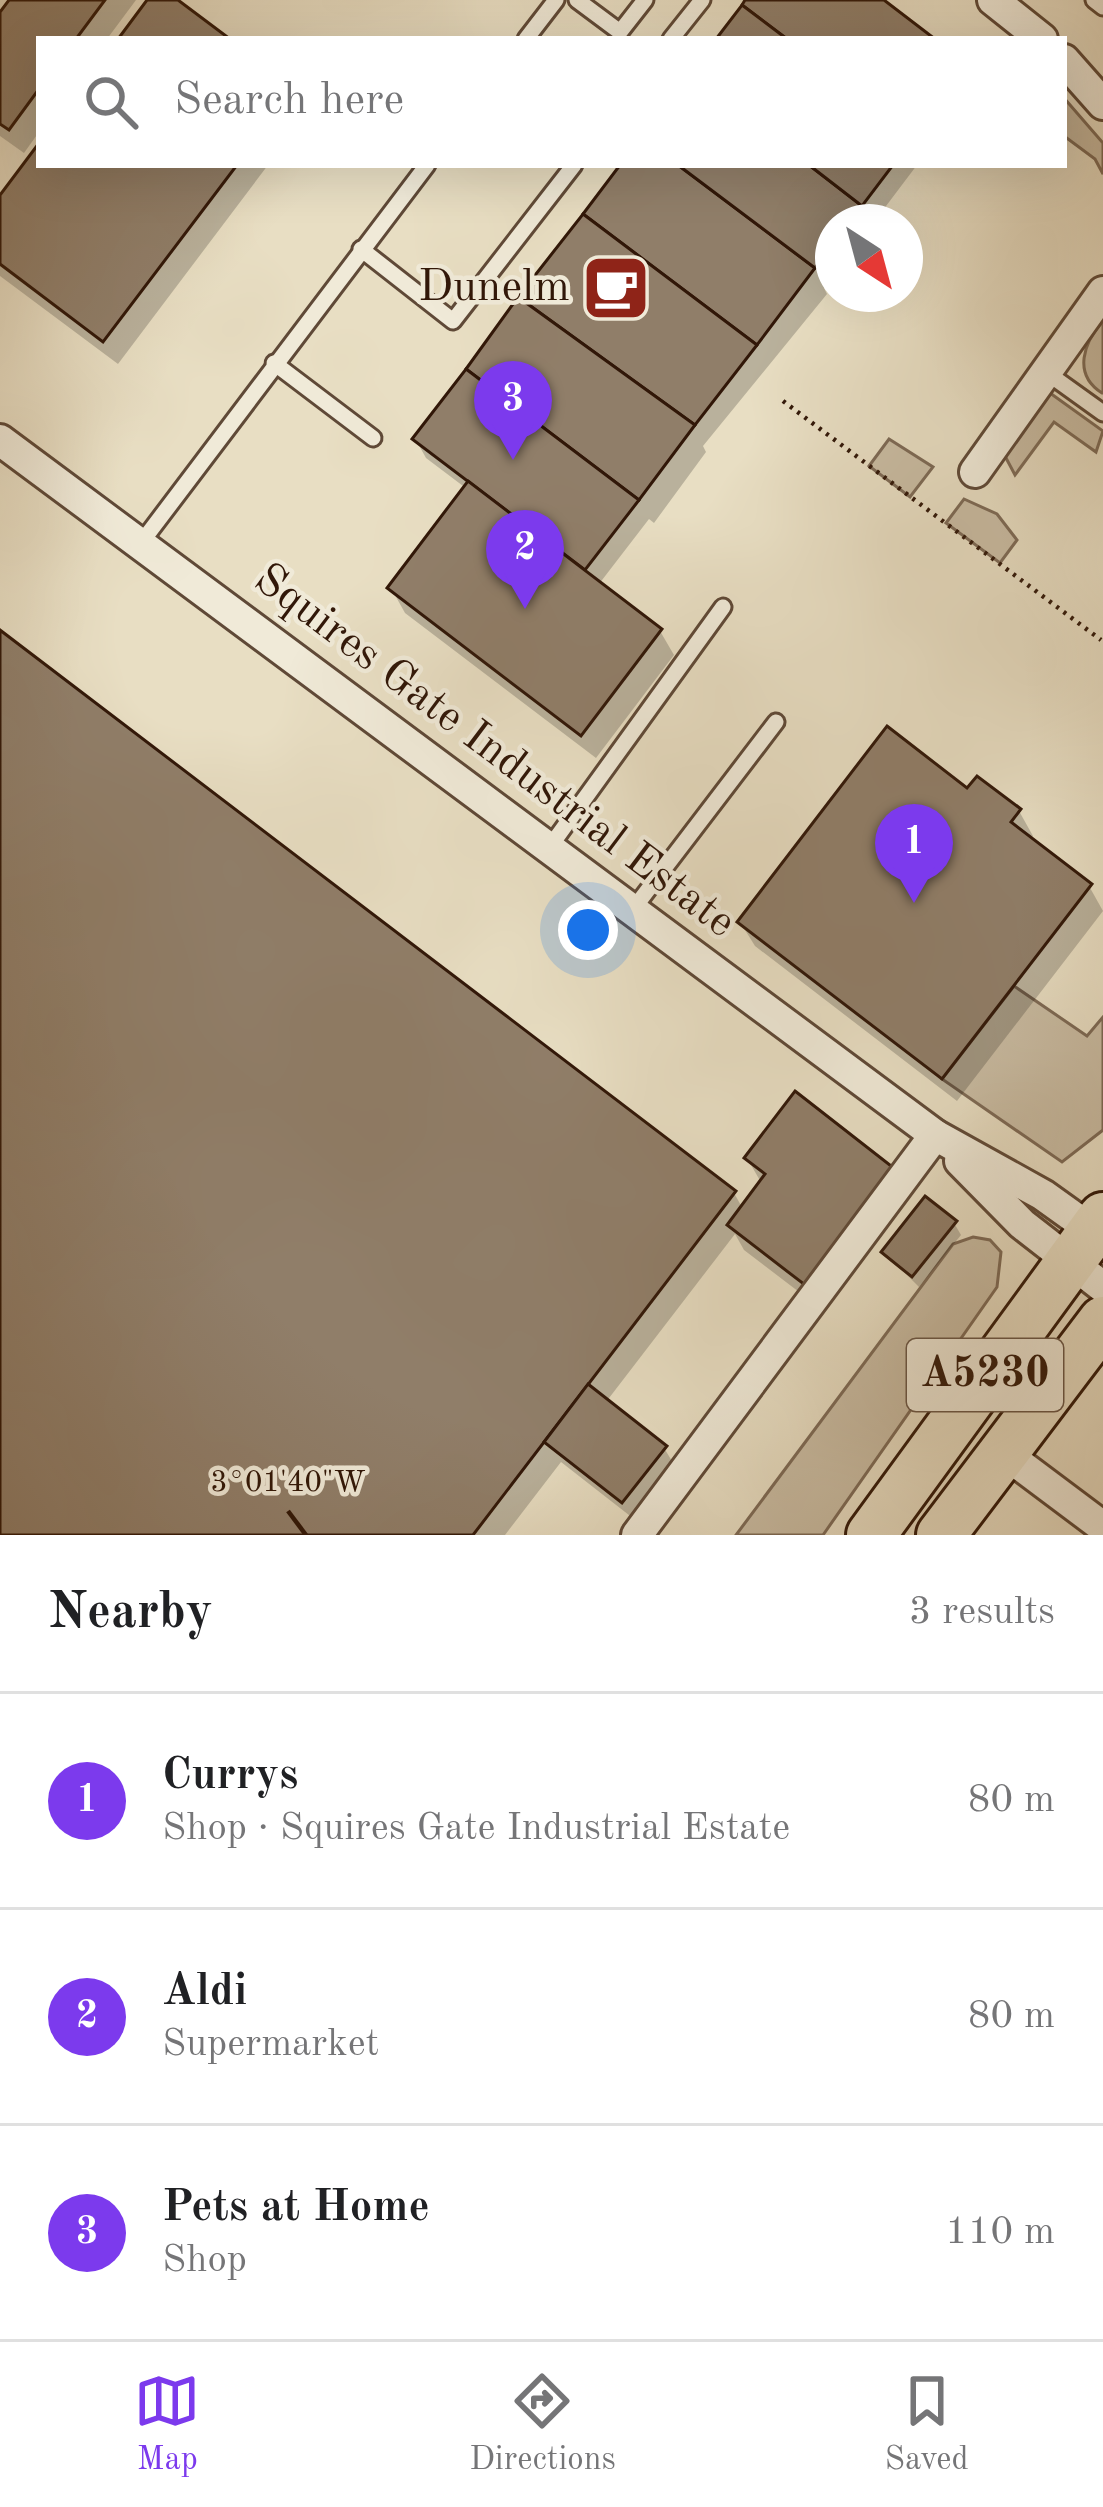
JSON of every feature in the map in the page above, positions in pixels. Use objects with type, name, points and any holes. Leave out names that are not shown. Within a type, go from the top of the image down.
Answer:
[{"type":"main road","name":"A5230","points":[[871,1535],[1094,1247]]},
{"type":"main road","name":"A5230","points":[[941,1535],[1103,1321]]},
{"type":"street","points":[[993,0],[1038,36]]},
{"type":"street","points":[[1082,74],[1103,104]]},
{"type":"street","points":[[975,472],[1103,292]]},
{"type":"street","name":"Squires Gate Industrial Estate","points":[[0,440],[935,1136],[1022,1224],[1094,1247]]},
{"type":"street","points":[[637,1535],[935,1136]]},
{"type":"street","points":[[1003,1452],[1103,1527]]},
{"type":"lane","points":[[528,36],[556,0]]},
{"type":"lane","points":[[577,0],[620,32],[645,0]]},
{"type":"lane","points":[[673,36],[702,0]]},
{"type":"lane","points":[[1094,0],[1103,7]]},
{"type":"lane","points":[[141,543],[425,168]]},
{"type":"lane","points":[[361,249],[453,321],[572,168]]},
{"type":"lane","points":[[274,363],[373,438]]},
{"type":"lane","points":[[1046,372],[1103,413]]},
{"type":"lane","points":[[547,850],[723,608]]},
{"type":"lane","points":[[631,912],[776,722]]},
{"type":"path","points":[[783,401],[1101,640]]},
{"type":"shaded area","points":[[1067,101],[1103,143],[1103,174],[1095,159],[1067,138]]},
{"type":"shaded area","points":[[1103,321],[1102,393],[1087,377],[1084,358]]},
{"type":"shaded area","points":[[1050,393],[1103,431],[1096,452],[1054,422],[1015,475],[1005,456]]},
{"type":"shaded area","points":[[889,439],[933,467],[910,497],[869,466]]},
{"type":"shaded area","points":[[964,499],[997,514],[1017,540],[1000,563],[946,523]]},
{"type":"shaded area","points":[[1014,986],[1087,1036],[1103,1017],[1103,1130],[1062,1162],[942,1079]]},
{"type":"shaded area","points":[[973,1237],[990,1240],[1001,1252],[997,1287],[823,1535],[736,1535],[953,1244]]},
{"type":"building","points":[[9,0],[105,0],[78,36],[36,36],[36,93],[9,130],[0,124],[0,12]]},
{"type":"building","points":[[147,0],[178,0],[226,36],[120,36]]},
{"type":"building","points":[[745,0],[884,0],[931,36],[783,36],[742,5]]},
{"type":"building","points":[[742,5],[783,36],[718,36]]},
{"type":"building","points":[[36,147],[36,168],[235,168],[103,342],[0,264],[0,195]]},
{"type":"building","points":[[618,168],[682,168],[815,268],[757,345],[583,214]]},
{"type":"building","points":[[682,168],[813,168],[859,204],[815,204],[815,268]]},
{"type":"building","points":[[813,168],[891,168],[859,204]]},
{"type":"building","name":"Dunelm","points":[[583,214],[757,345],[695,425],[518,297]]},
{"type":"building","points":[[518,297],[695,425],[639,500],[466,369]]},
{"type":"building","points":[[466,369],[639,500],[585,570],[412,439]]},
{"type":"building","points":[[468,481],[662,629],[581,736],[387,588]]},
{"type":"building","points":[[0,630],[736,1191],[473,1535],[0,1535]]},
{"type":"building","points":[[887,726],[967,788],[977,776],[1021,809],[1011,822],[1092,884],[942,1079],[737,922]]},
{"type":"building","points":[[795,1091],[895,1169],[805,1285],[727,1225],[765,1174],[744,1158]]},
{"type":"building","points":[[925,1196],[957,1221],[912,1277],[881,1252]]},
{"type":"building","points":[[588,1384],[667,1446],[622,1503],[544,1442]]},
{"type":"place","name":"Dunelm","points":[[616,288]]},
{"type":"place","name":"Pets at Home","points":[[513,460]]},
{"type":"place","name":"Aldi","points":[[525,609]]},
{"type":"place","name":"Currys","points":[[914,903]]}]
